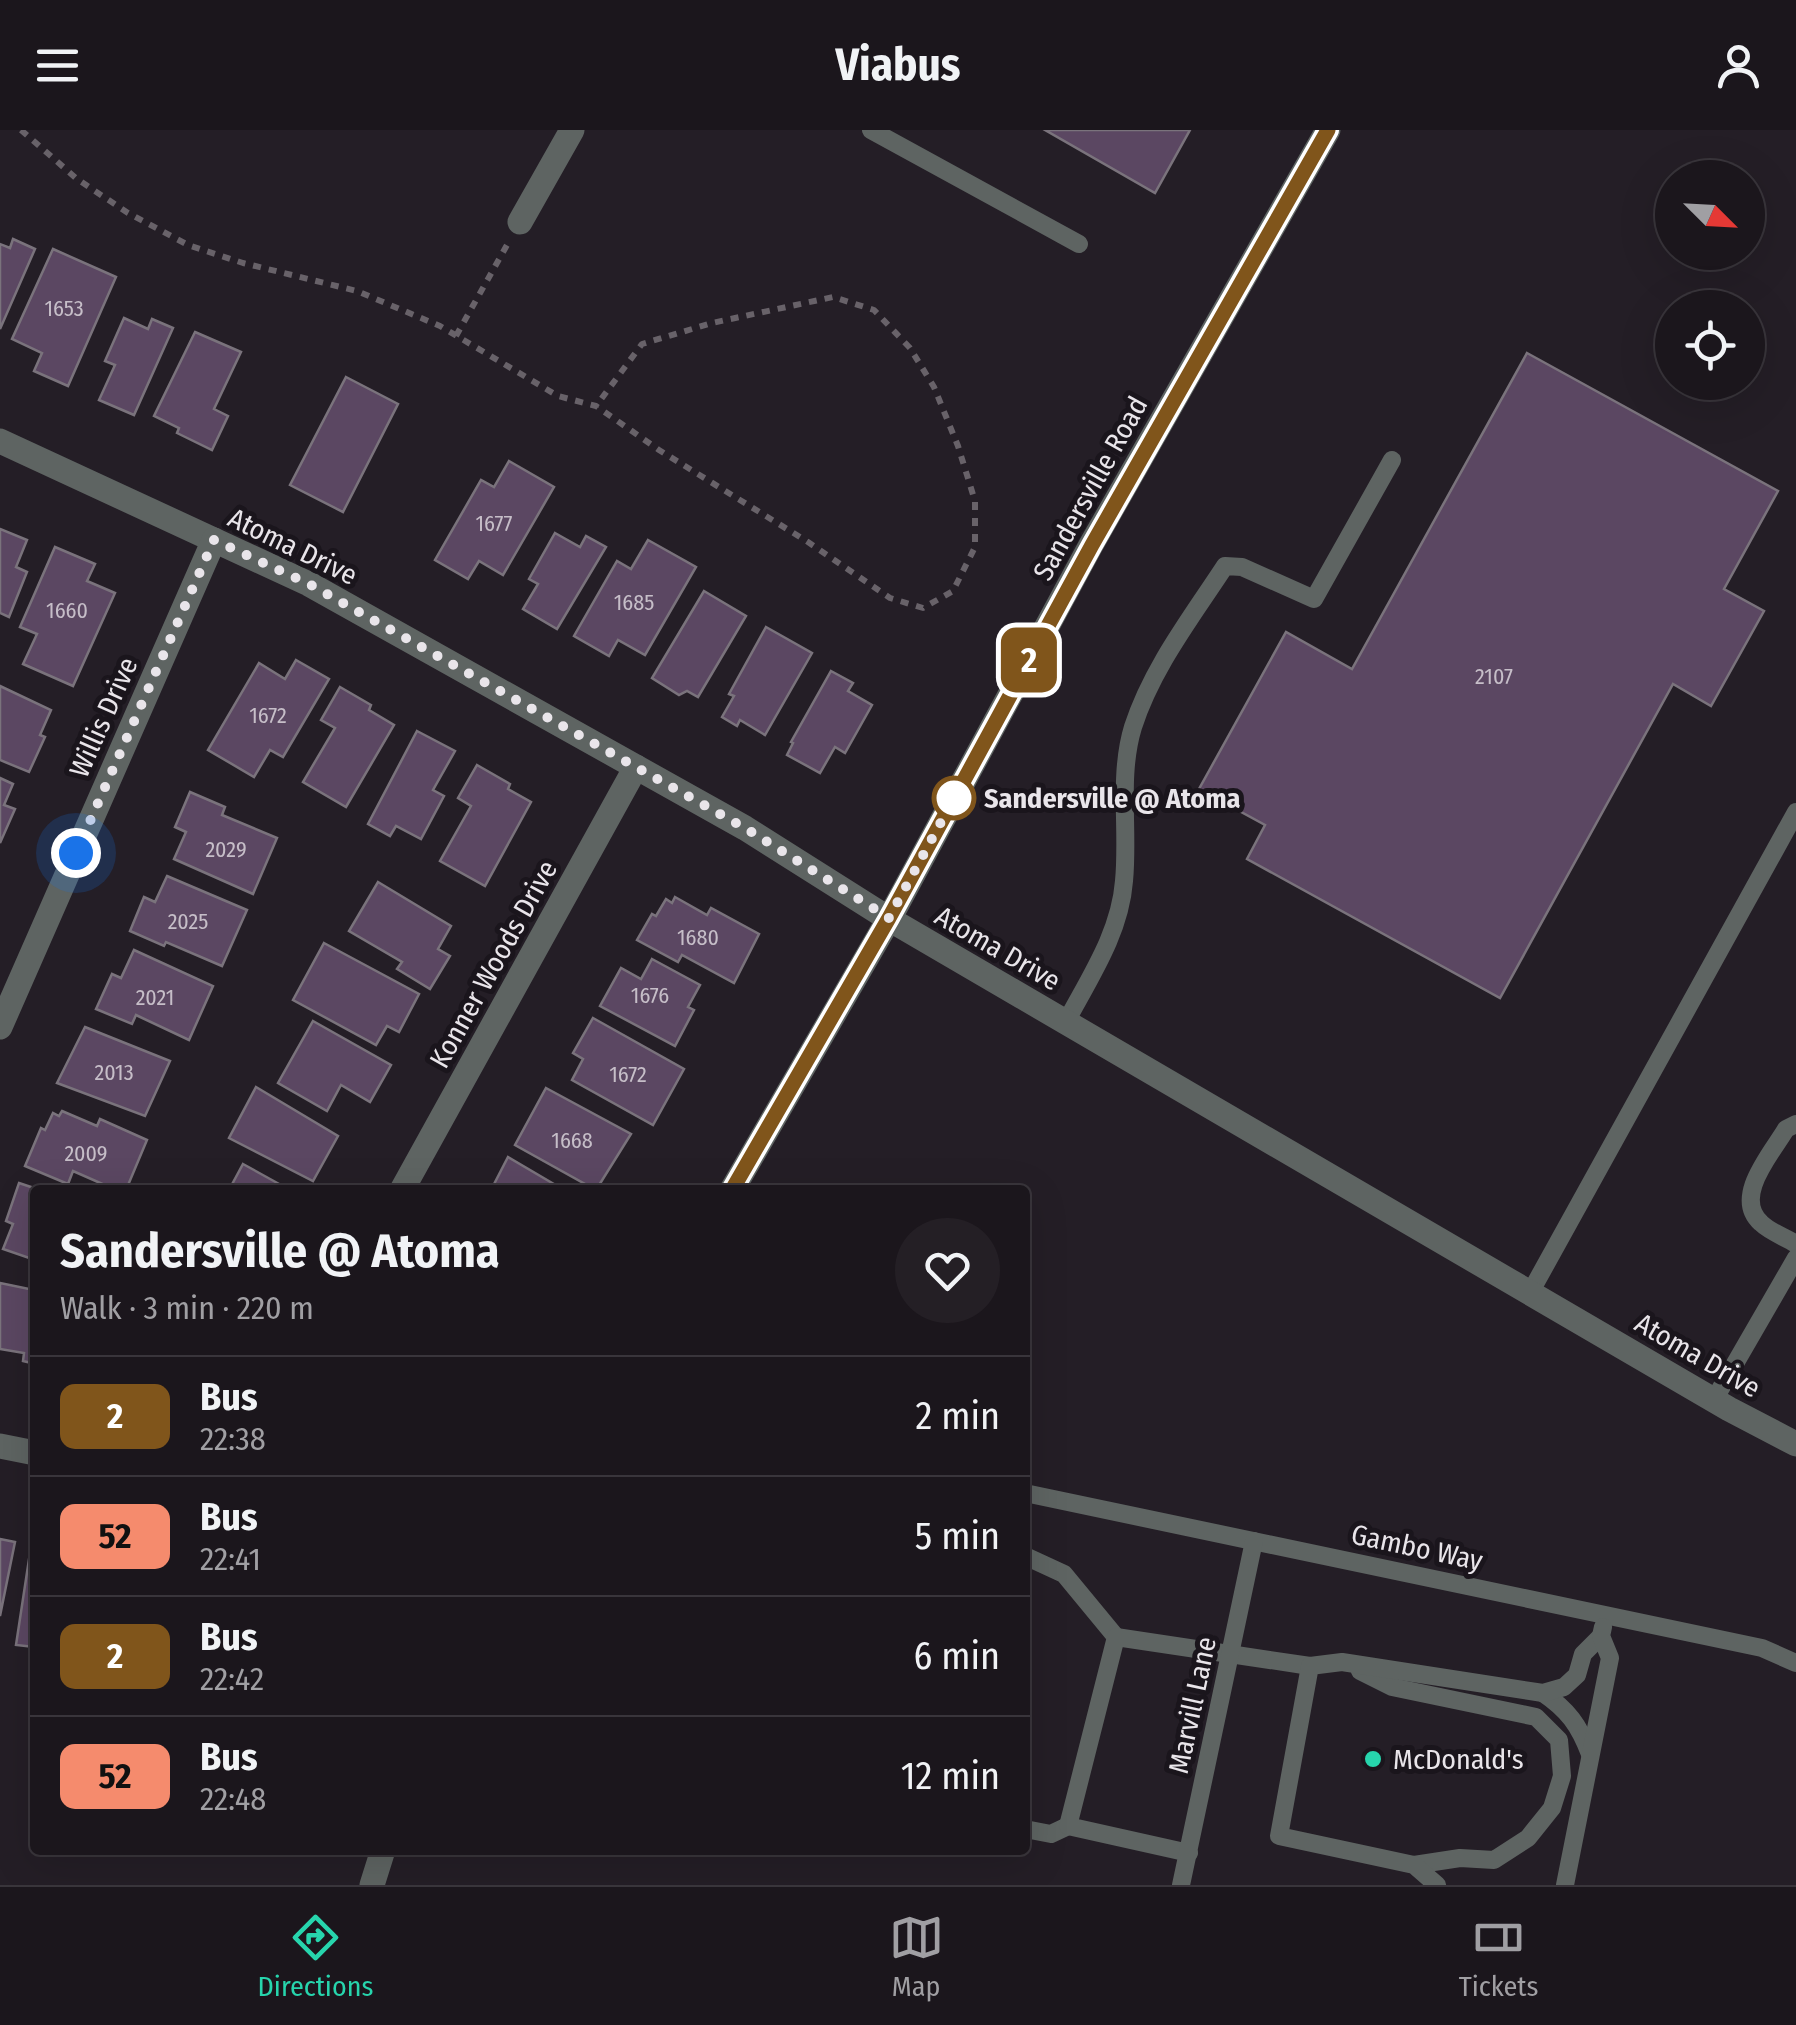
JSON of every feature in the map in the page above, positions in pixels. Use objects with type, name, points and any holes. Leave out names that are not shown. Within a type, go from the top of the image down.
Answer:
[{"type":"street","points":[[520,222],[572,130]]},
{"type":"street","name":"Sandersville Road","points":[[735,1185],[889,918],[1092,545],[1328,130]]},
{"type":"street","name":"Atoma Drive","points":[[0,440],[309,584],[745,828],[1066,1022],[1796,1444]]},
{"type":"street","name":"Willis Drive","points":[[0,1028],[214,540]]},
{"type":"street","name":"Konner Woods Drive","points":[[405,1185],[636,767]]},
{"type":"street","points":[[0,1446],[30,1452]]},
{"type":"street","points":[[372,1885],[382,1855]]},
{"type":"lane","points":[[871,130],[1079,244]]},
{"type":"lane","points":[[1066,1022],[1117,924],[1124,883],[1125,769],[1133,729],[1154,676],[1224,566],[1242,567],[1314,599],[1392,460]]},
{"type":"lane","points":[[1530,1293],[1796,812]]},
{"type":"lane","points":[[1796,1124],[1786,1129],[1751,1188],[1750,1208],[1759,1222],[1796,1244]]},
{"type":"lane","points":[[1714,1400],[1796,1258]]},
{"type":"lane","name":"Gambo Way","points":[[1030,1495],[1762,1648],[1796,1663]]},
{"type":"lane","name":"Marvill Lane","points":[[1183,1884],[1254,1540]]},
{"type":"lane","points":[[1030,1558],[1064,1574],[1116,1637],[1310,1666],[1342,1662],[1543,1693],[1564,1688],[1577,1675],[1583,1654],[1601,1636]]},
{"type":"lane","points":[[1565,1885],[1610,1658],[1601,1636],[1605,1615]]},
{"type":"lane","points":[[1068,1826],[1116,1637]]},
{"type":"lane","points":[[1310,1666],[1278,1836],[1414,1864],[1460,1858],[1494,1860],[1528,1838],[1552,1808],[1562,1776],[1559,1740],[1536,1717],[1392,1687],[1342,1662]]},
{"type":"lane","points":[[1543,1693],[1566,1709],[1579,1726],[1590,1754]]},
{"type":"lane","points":[[1030,1830],[1051,1834],[1068,1826],[1189,1853]]},
{"type":"lane","points":[[1414,1864],[1437,1885]]},
{"type":"path","points":[[21,130],[76,179],[128,214],[188,244],[243,263],[358,291],[456,336],[558,396],[596,406],[890,598],[923,608],[953,591],[976,546],[975,500],[934,387],[910,348],[874,310],[833,298],[712,323],[642,344],[596,406]]},
{"type":"path","points":[[456,336],[520,222]]},
{"type":"building","points":[[1045,130],[1190,130],[1155,193]]},
{"type":"building","points":[[13,239],[35,249],[0,329],[0,244],[10,248]]},
{"type":"building","points":[[53,249],[116,277],[68,386],[34,371],[42,353],[12,339]]},
{"type":"building","points":[[124,318],[148,329],[152,319],[173,328],[134,415],[99,400],[115,365],[105,361]]},
{"type":"building","points":[[195,332],[241,352],[214,409],[228,416],[212,450],[177,433],[179,428],[154,416]]},
{"type":"building","points":[[1527,353],[1778,491],[1724,589],[1764,611],[1711,706],[1673,684],[1500,998],[1247,859],[1265,825],[1199,789],[1286,632],[1352,669]]},
{"type":"building","points":[[346,377],[398,404],[343,512],[290,485]]},
{"type":"building","points":[[509,461],[554,487],[503,575],[479,561],[468,579],[435,560],[481,480],[494,487]]},
{"type":"building","points":[[0,529],[27,540],[16,567],[27,572],[9,617],[0,613]]},
{"type":"building","points":[[555,533],[580,547],[586,536],[606,547],[557,629],[523,609],[538,584],[529,579]]},
{"type":"building","points":[[648,540],[696,567],[645,655],[618,640],[609,656],[574,636],[617,561],[631,569]]},
{"type":"building","points":[[55,547],[95,564],[87,581],[115,593],[73,686],[23,664],[37,634],[20,627]]},
{"type":"building","points":[[704,591],[746,616],[698,697],[687,691],[679,695],[652,678]]},
{"type":"building","points":[[766,627],[812,653],[765,735],[740,720],[737,726],[722,717],[734,696],[729,694]]},
{"type":"building","points":[[296,660],[329,679],[283,757],[270,750],[254,777],[208,750],[259,663],[285,679]]},
{"type":"building","points":[[831,671],[853,683],[848,691],[872,705],[845,753],[835,747],[820,773],[787,755]]},
{"type":"building","points":[[0,686],[51,710],[40,735],[45,737],[29,772],[0,760]]},
{"type":"building","points":[[340,687],[371,705],[369,710],[394,725],[346,807],[303,782],[335,728],[321,720]]},
{"type":"building","points":[[417,731],[455,751],[433,790],[444,796],[421,839],[396,826],[390,836],[368,824]]},
{"type":"building","points":[[477,765],[531,802],[485,886],[440,861],[471,806],[458,798]]},
{"type":"building","points":[[0,778],[13,784],[4,805],[15,809],[0,843]]},
{"type":"building","points":[[190,792],[225,807],[222,815],[277,838],[253,894],[174,859],[186,832],[175,827]]},
{"type":"building","points":[[167,876],[247,910],[222,966],[130,931],[144,897],[155,902]]},
{"type":"building","points":[[378,882],[451,926],[438,949],[450,956],[430,989],[397,969],[402,962],[349,931]]},
{"type":"building","points":[[675,897],[707,915],[711,908],[759,934],[734,983],[682,955],[678,962],[637,940],[652,914],[656,916],[666,899],[672,903]]},
{"type":"building","points":[[324,943],[419,994],[399,1032],[387,1026],[376,1045],[293,1000]]},
{"type":"building","points":[[134,950],[213,986],[189,1040],[136,1015],[132,1024],[96,1009],[112,974],[121,978]]},
{"type":"building","points":[[652,959],[700,985],[688,1007],[694,1010],[675,1046],[600,1006],[621,968],[641,979]]},
{"type":"building","points":[[593,1018],[684,1069],[653,1125],[572,1080],[583,1059],[573,1053]]},
{"type":"building","points":[[313,1021],[391,1065],[370,1102],[341,1085],[327,1111],[278,1083]]},
{"type":"building","points":[[85,1027],[170,1061],[145,1116],[57,1083]]},
{"type":"building","points":[[256,1087],[338,1136],[313,1181],[229,1138]]},
{"type":"building","points":[[546,1088],[631,1134],[599,1185],[587,1185],[515,1145]]},
{"type":"building","points":[[62,1111],[97,1126],[100,1119],[147,1140],[128,1185],[105,1185],[73,1171],[68,1184],[25,1166],[41,1128],[45,1130],[53,1113],[59,1116]]},
{"type":"building","points":[[508,1157],[556,1185],[494,1185]]},
{"type":"building","points":[[243,1164],[281,1185],[232,1185]]},
{"type":"building","points":[[19,1183],[30,1187],[30,1258],[3,1249],[13,1224],[6,1221]]},
{"type":"building","points":[[0,1283],[30,1289],[30,1363],[23,1361],[24,1353],[0,1349]]},
{"type":"building","points":[[0,1539],[15,1542],[0,1616]]},
{"type":"building","points":[[30,1553],[30,1646],[16,1645]]},
{"type":"bus line","name":"2","points":[[735,1185],[889,918],[1092,545],[1328,130]]},
{"type":"place","name":"Sandersville @ Atoma","points":[[954,798]]},
{"type":"place","name":"McDonald's","points":[[1373,1759]]},
{"type":"route","points":[[76,853],[214,540],[309,584],[745,828],[889,918],[954,798]]}]
